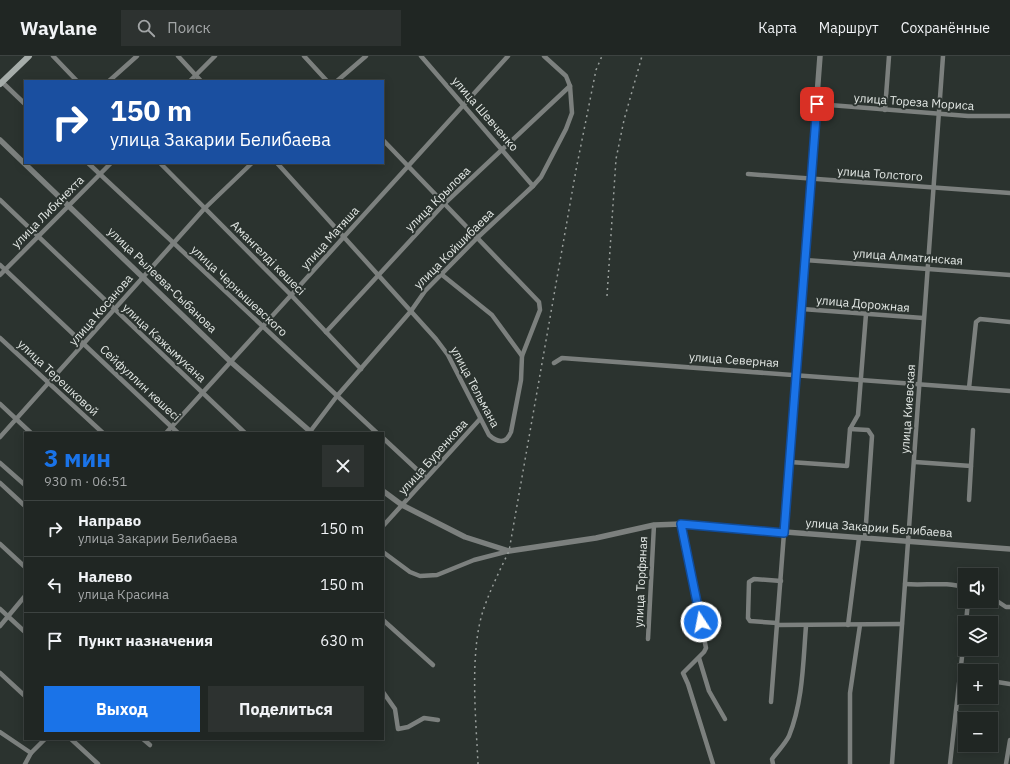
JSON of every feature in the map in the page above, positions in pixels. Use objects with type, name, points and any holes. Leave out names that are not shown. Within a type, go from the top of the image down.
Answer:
[{"type":"main road","points":[[1,83],[29,56]]},
{"type":"street","points":[[53,56],[76,80]]},
{"type":"street","points":[[110,80],[137,56]]},
{"type":"street","points":[[178,56],[200,80]]},
{"type":"street","points":[[191,80],[215,56]]},
{"type":"street","points":[[304,56],[326,80]]},
{"type":"street","points":[[338,80],[366,56]]},
{"type":"street","name":"улица Шевченко","points":[[421,56],[533,186]]},
{"type":"street","name":"улица Матяша","points":[[167,432],[202,392],[292,296],[343,237],[508,56]]},
{"type":"street","points":[[544,56],[566,76],[570,86]]},
{"type":"street","points":[[771,702],[820,56]]},
{"type":"street","points":[[885,110],[889,56]]},
{"type":"street","name":"улица Киевская","points":[[892,764],[915,462],[926,269],[943,56]]},
{"type":"street","points":[[1,83],[24,103]]},
{"type":"street","name":"улица Крылова","points":[[326,332],[444,204],[570,86]]},
{"type":"street","name":"улица Койшибаева","points":[[311,432],[337,396],[411,311],[425,291],[477,238],[541,177],[566,129],[572,113],[570,86]]},
{"type":"street","name":"улица Тореза Мориса","points":[[817,104],[968,116],[1010,116]]},
{"type":"street","name":"улица Рылеева-Сыбанова","points":[[0,140],[24,163]]},
{"type":"street","points":[[384,141],[539,302],[540,310],[522,356]]},
{"type":"street","name":"улица Рылеева-Сыбанова","points":[[25,164],[231,362],[309,432]]},
{"type":"street","name":"улица Чернышевского","points":[[89,164],[376,432]]},
{"type":"street","name":"улица Либкнехта","points":[[0,274],[109,164]]},
{"type":"street","name":"Амангелді көшесі","points":[[161,164],[292,296],[361,369]]},
{"type":"street","name":"улица Косанова","points":[[0,437],[204,209],[251,164]]},
{"type":"street","name":"улица Тельмана","points":[[278,164],[411,311],[448,355],[489,435],[495,441],[502,442],[508,438],[511,432],[521,380],[522,356]]},
{"type":"street","name":"улица Толстого","points":[[748,174],[1010,193]]},
{"type":"street","name":"улица Кажымукана","points":[[0,200],[244,432]]},
{"type":"street","name":"улица Алматинская","points":[[804,260],[1010,275]]},
{"type":"street","name":"Сейфуллин көшесі","points":[[0,265],[177,432]]},
{"type":"street","points":[[441,274],[492,316],[522,356]]},
{"type":"street","name":"улица Дорожная","points":[[802,309],[923,318]]},
{"type":"street","points":[[790,462],[847,466],[850,429],[858,415],[866,314]]},
{"type":"street","points":[[969,388],[976,322],[980,319],[1010,322]]},
{"type":"street","name":"улица Терешковой","points":[[0,338],[102,432]]},
{"type":"street","name":"улица Северная","points":[[554,363],[562,358],[1010,391]]},
{"type":"street","points":[[0,404],[30,432]]},
{"type":"street","name":"улица Буренкова","points":[[384,525],[480,418]]},
{"type":"street","points":[[848,625],[862,538],[872,436],[868,430],[850,429]]},
{"type":"street","points":[[969,500],[974,430]]},
{"type":"street","points":[[384,439],[426,478]]},
{"type":"street","points":[[0,462],[24,484]]},
{"type":"street","points":[[915,462],[971,466]]},
{"type":"street","points":[[0,483],[24,505]]},
{"type":"street","points":[[384,492],[402,505],[465,537],[508,551]]},
{"type":"street","points":[[681,524],[706,648],[699,658],[683,673],[688,684],[713,764]]},
{"type":"street","name":"улица Закарии Белибаева","points":[[508,551],[596,538],[654,525],[681,524],[1010,549]]},
{"type":"street","name":"улица Торфяная","points":[[648,639],[654,525]]},
{"type":"street","points":[[0,544],[24,566]]},
{"type":"street","points":[[384,553],[410,572],[420,576],[437,575],[474,560],[508,551]]},
{"type":"street","points":[[781,581],[754,579],[749,582],[748,618],[750,621],[806,626],[902,624]]},
{"type":"street","points":[[905,584],[922,586],[958,585]]},
{"type":"street","points":[[0,626],[24,597]]},
{"type":"street","points":[[998,602],[1006,607],[1010,607]]},
{"type":"street","points":[[0,609],[24,631]]},
{"type":"street","points":[[384,621],[433,665]]},
{"type":"street","points":[[850,764],[850,693],[860,625]]},
{"type":"street","points":[[773,764],[772,759],[788,736],[797,712],[801,692],[806,626]]},
{"type":"street","points":[[699,658],[709,691],[725,719]]},
{"type":"street","points":[[0,673],[24,695]]},
{"type":"street","points":[[998,682],[1010,684]]},
{"type":"street","points":[[384,693],[395,709],[398,729],[408,727],[424,718],[438,720]]},
{"type":"street","points":[[950,764],[958,704]]},
{"type":"street","points":[[0,732],[31,753]]},
{"type":"street","points":[[25,764],[31,753],[44,740]]},
{"type":"street","points":[[72,740],[98,764]]},
{"type":"street","points":[[144,740],[150,745]]},
{"type":"street","points":[[1006,764],[1010,740]]},
{"type":"railway","points":[[478,764],[475,706],[475,664],[479,625],[490,593],[509,551],[576,170],[596,70],[602,56]]},
{"type":"railway","points":[[607,296],[616,159],[624,120],[642,56]]},
{"type":"route","points":[[701,622],[681,524],[784,533],[817,104]]}]
